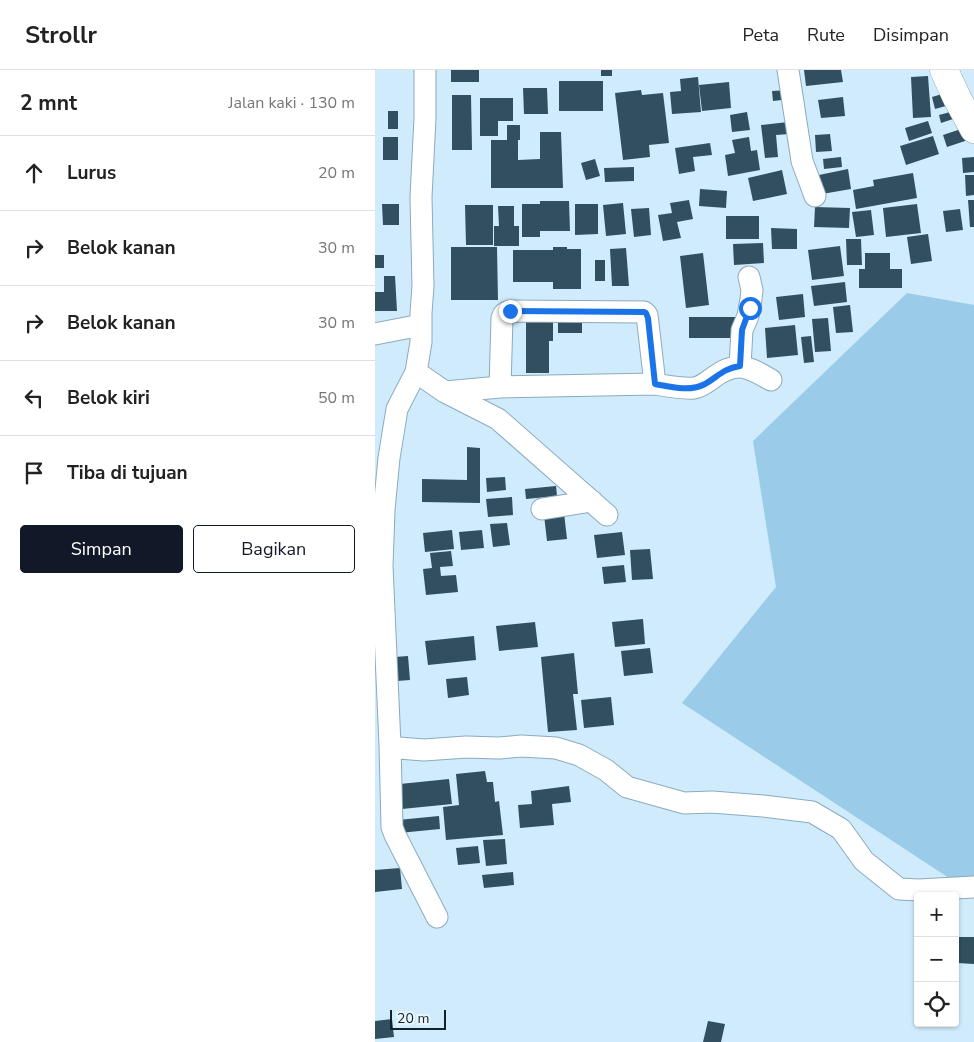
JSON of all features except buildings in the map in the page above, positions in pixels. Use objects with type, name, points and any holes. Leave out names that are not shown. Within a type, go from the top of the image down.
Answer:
[{"type":"main road","points":[[944,70],[974,129]]},
{"type":"street","points":[[425,70],[425,118],[421,197],[423,286],[421,342],[417,372],[397,409],[389,458],[384,510],[382,566],[390,745],[391,819],[395,835],[437,917]]},
{"type":"street","points":[[788,70],[803,161],[815,196]]},
{"type":"street","points":[[740,366],[742,330],[748,316],[752,290],[749,276]]},
{"type":"street","points":[[500,386],[502,318],[503,314],[510,311],[646,313],[655,384]]},
{"type":"street","points":[[375,334],[421,325]]},
{"type":"street","points":[[445,392],[500,386],[655,384],[678,388],[695,388],[730,368],[740,366],[752,369],[771,380]]},
{"type":"street","points":[[417,372],[445,392],[498,419],[600,508],[542,509]]},
{"type":"street","points":[[390,745],[399,748],[424,750],[521,746],[557,748],[579,755],[606,770],[627,787],[685,803],[712,802],[812,812],[841,829],[865,861],[899,889],[919,890],[974,887]]},
{"type":"shaded area","points":[[907,293],[974,305],[974,883],[949,878],[682,703],[776,587],[753,441]]},
{"type":"route","points":[[510,311],[644,312],[648,318],[655,384],[678,388],[695,388],[730,368],[740,366],[742,330],[750,308]]}]
